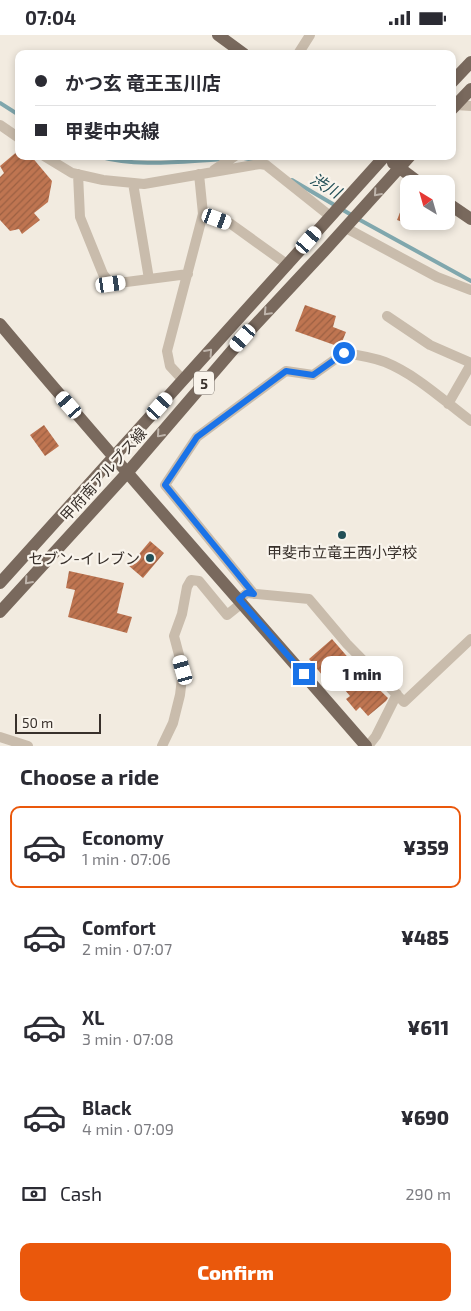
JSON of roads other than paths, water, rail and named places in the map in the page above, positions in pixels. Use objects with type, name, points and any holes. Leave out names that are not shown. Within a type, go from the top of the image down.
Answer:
[{"type":"main road","points":[[218,35],[239,50]]},
{"type":"main road","points":[[456,78],[471,62]]},
{"type":"main road","points":[[456,105],[471,89]]},
{"type":"main road","name":"甲府南アルプス線","points":[[0,583],[381,160]]},
{"type":"main road","points":[[390,160],[409,175]]},
{"type":"main road","name":"甲府南アルプス線","points":[[0,612],[127,473],[243,338],[346,229],[406,160]]},
{"type":"main road","points":[[455,208],[471,219]]},
{"type":"main road","points":[[0,324],[113,457],[367,746]]},
{"type":"street","points":[[301,50],[310,35]]},
{"type":"street","points":[[456,107],[471,106]]},
{"type":"street","points":[[0,125],[15,135]]},
{"type":"street","points":[[50,160],[60,167],[78,174],[103,180],[144,184],[260,164],[266,165],[330,216]]},
{"type":"street","points":[[211,172],[228,160]]},
{"type":"street","points":[[78,174],[80,217],[103,274],[111,284],[188,274]]},
{"type":"street","points":[[183,380],[170,366],[167,351],[203,214],[199,174]]},
{"type":"street","points":[[133,183],[149,279]]},
{"type":"street","points":[[203,214],[230,224],[288,265]]},
{"type":"street","points":[[346,229],[437,277],[471,290]]},
{"type":"street","points":[[387,316],[430,345],[471,364],[448,404]]},
{"type":"street","points":[[254,594],[165,485],[197,437],[286,371],[313,375],[344,353],[362,355],[385,362],[409,374],[471,421]]},
{"type":"street","points":[[162,746],[173,723],[180,695],[183,670],[174,636],[182,613],[186,587],[191,580],[199,581],[227,615],[246,593],[309,599],[347,644],[404,702],[471,639]]},
{"type":"street","points":[[367,746],[376,736],[397,694]]},
{"type":"street","points":[[0,737],[28,746]]},
{"type":"waterway","name":"渋川","points":[[0,103],[15,112]]},
{"type":"waterway","name":"渋川","points":[[113,160],[145,163],[210,160]]},
{"type":"waterway","name":"渋川","points":[[253,160],[258,161]]},
{"type":"waterway","name":"渋川","points":[[292,180],[471,281]]},
{"type":"place","name":"甲斐市立竜王西小学校","points":[[342,535]]},
{"type":"place","name":"セブン-イレブン","points":[[150,558]]}]
